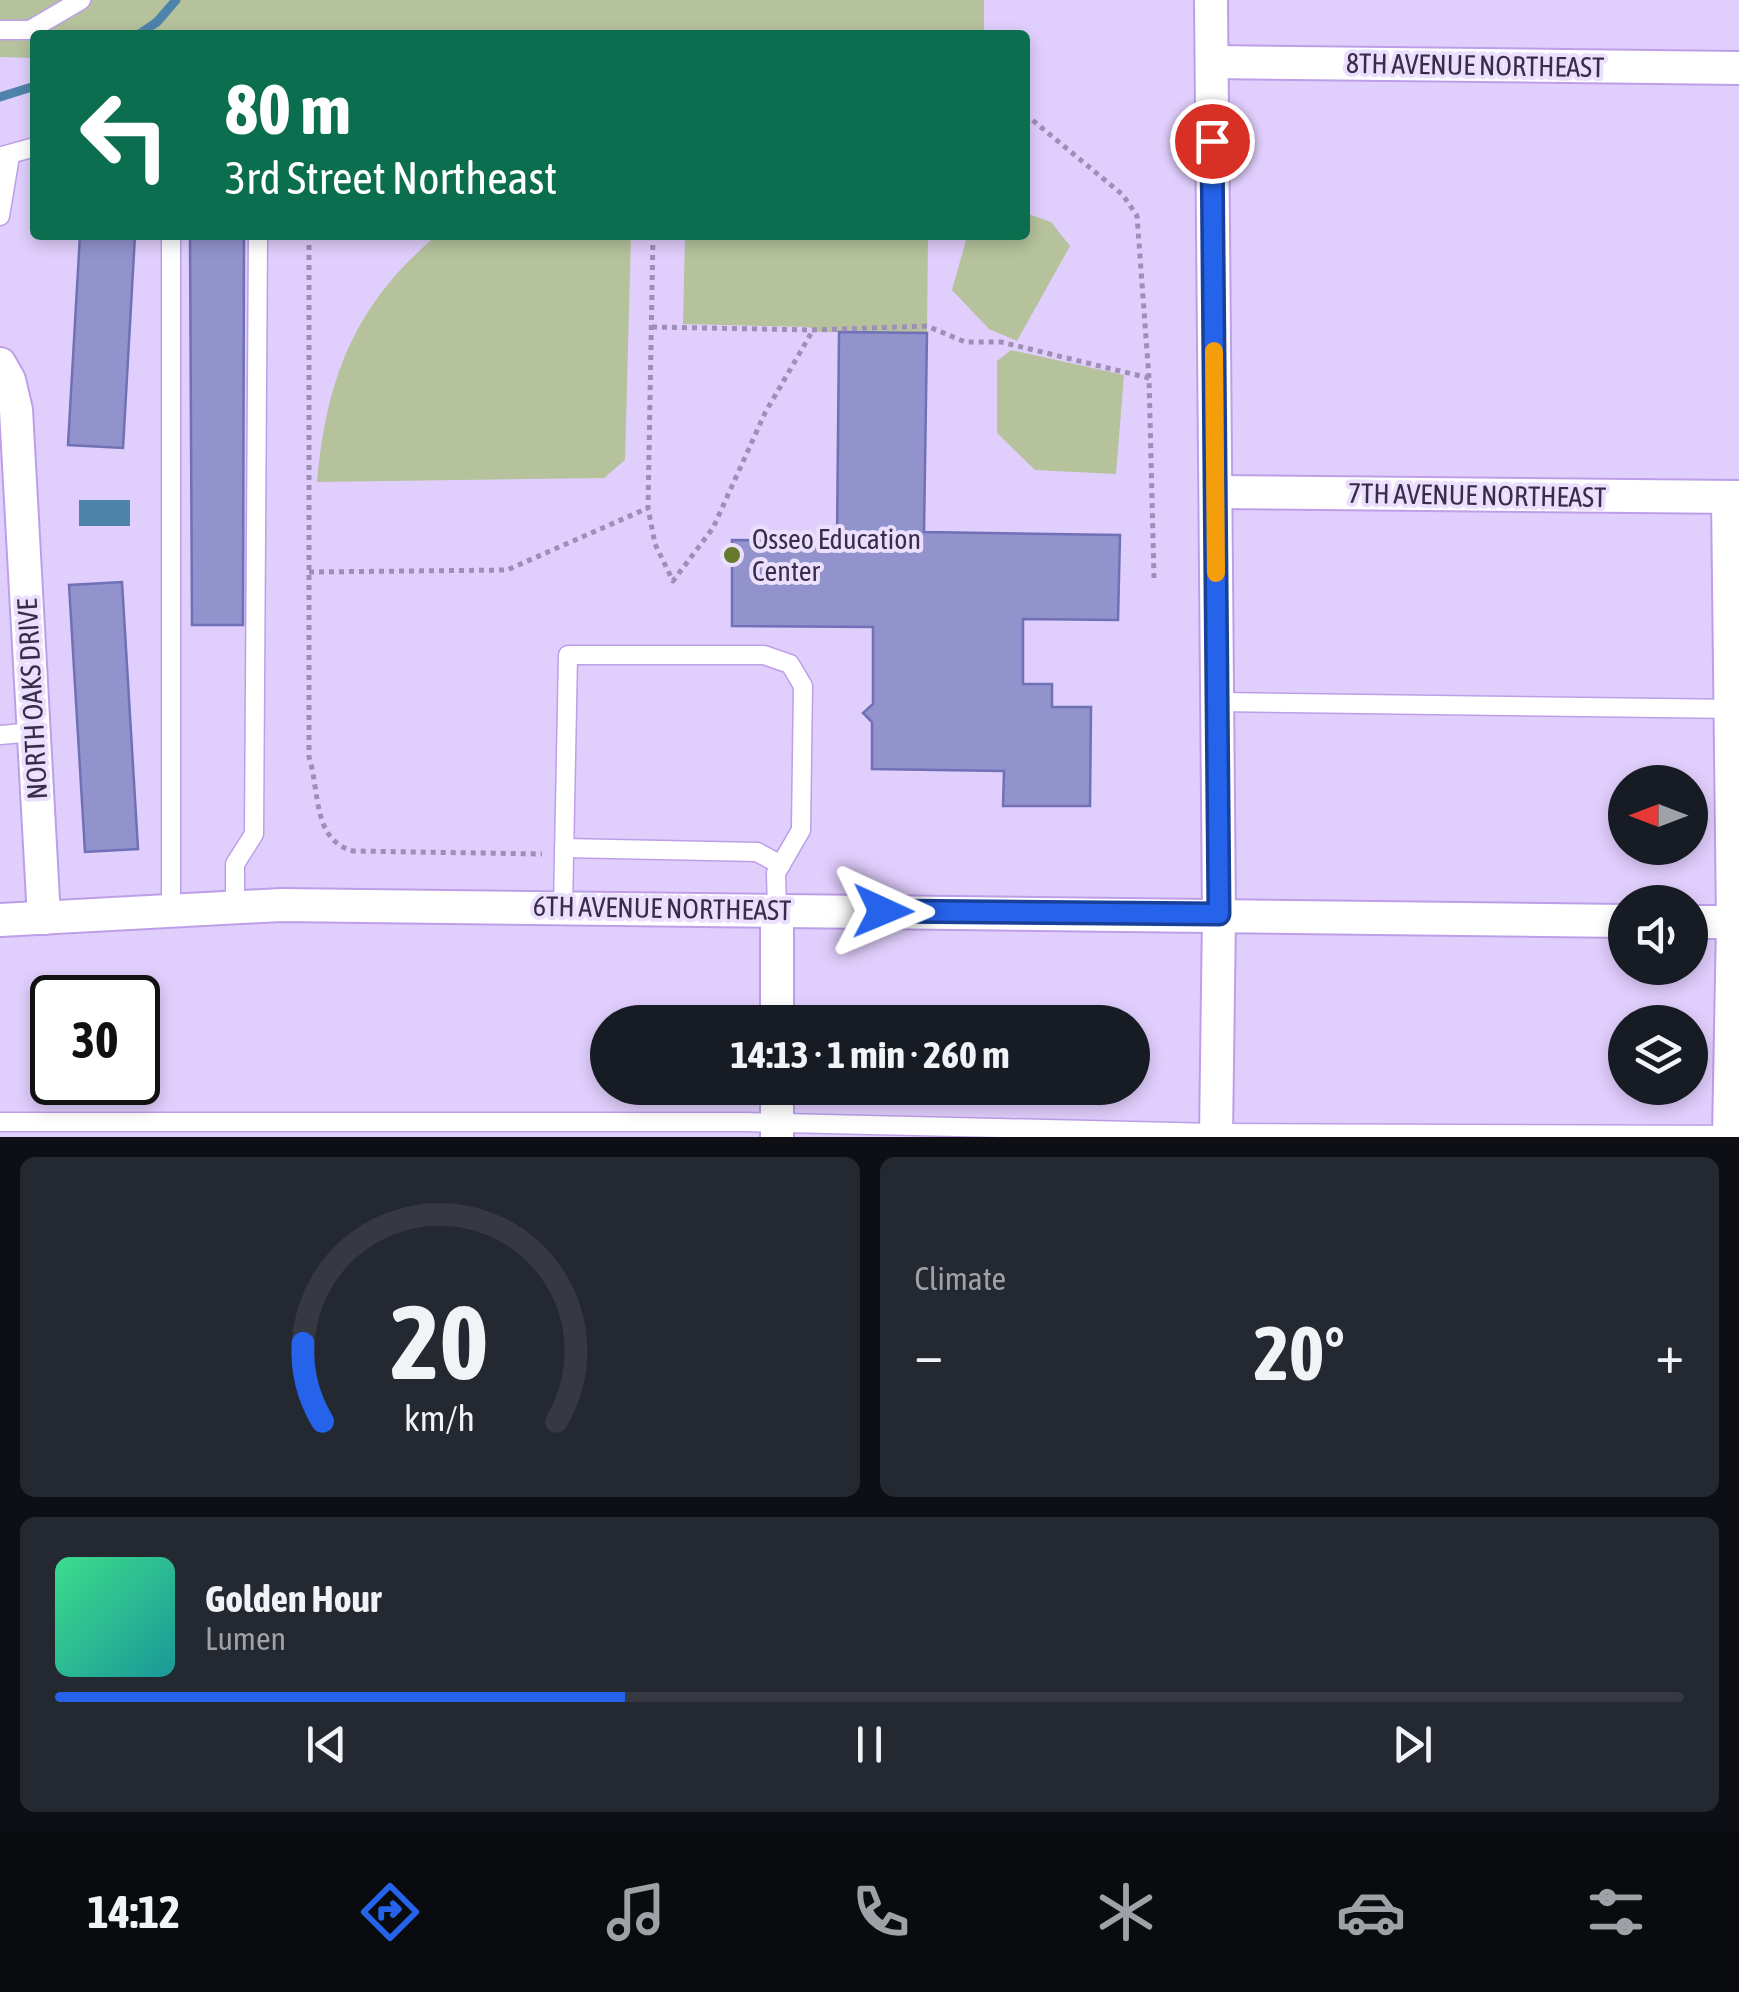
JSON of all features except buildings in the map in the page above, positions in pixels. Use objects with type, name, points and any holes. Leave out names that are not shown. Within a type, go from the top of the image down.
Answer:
[{"type":"street","points":[[1211,0],[1219,914],[1216,1135]]},
{"type":"street","name":"8TH AVENUE NORTHEAST","points":[[1212,62],[1739,68]]},
{"type":"street","name":"NORTH OAKS DRIVE","points":[[0,364],[9,380],[16,410],[11,533],[34,732],[44,918]]},
{"type":"street","name":"7TH AVENUE NORTHEAST","points":[[1216,492],[1733,497]]},
{"type":"street","points":[[1732,1136],[1736,922],[1733,497]]},
{"type":"street","name":"6TH AVENUE NORTHEAST","points":[[0,920],[235,907],[1608,921]]},
{"type":"street","points":[[777,910],[777,1005]]},
{"type":"street","points":[[1708,922],[1736,922]]},
{"type":"street","points":[[777,1105],[778,1130]]},
{"type":"lane","points":[[0,30],[30,30],[81,0]]},
{"type":"lane","points":[[0,216],[5,156],[30,148]]},
{"type":"lane","points":[[172,240],[172,910]]},
{"type":"lane","points":[[235,907],[235,864],[254,834],[258,240]]},
{"type":"lane","points":[[564,908],[568,655],[764,655],[790,664],[803,686],[801,830],[776,873],[777,910]]},
{"type":"lane","points":[[1218,702],[1735,709]]},
{"type":"lane","points":[[0,734],[34,732]]},
{"type":"lane","points":[[564,848],[757,852],[781,864]]},
{"type":"lane","points":[[0,1122],[1216,1135],[1732,1136]]},
{"type":"path","points":[[1030,118],[1123,195],[1138,216],[1149,378],[1154,578]]},
{"type":"path","points":[[309,240],[309,757],[325,834],[336,846],[353,850],[544,854]]},
{"type":"path","points":[[653,240],[648,508],[655,544],[673,580],[713,528],[765,413],[813,330]]},
{"type":"path","points":[[652,328],[813,330],[927,326],[965,342],[1001,342],[1149,378]]},
{"type":"path","points":[[308,572],[508,570],[648,508]]},
{"type":"green space","points":[[0,0],[984,0],[984,30],[30,30],[30,58],[0,57]]},
{"type":"green space","points":[[1030,215],[1051,222],[1070,246],[1017,341],[989,329],[952,290],[966,240],[1030,240]]},
{"type":"green space","points":[[432,240],[631,240],[625,460],[604,478],[317,482],[321,444],[337,376],[365,316],[409,261]]},
{"type":"green space","points":[[685,240],[928,240],[927,333],[683,324]]},
{"type":"green space","points":[[1011,350],[1124,375],[1116,474],[1035,470],[997,433],[997,361]]},
{"type":"water","points":[[79,500],[130,500],[130,526],[79,526]]},
{"type":"waterway","points":[[145,30],[176,0]]},
{"type":"waterway","points":[[0,97],[30,88]]},
{"type":"slow traffic","points":[[1214,351],[1216,573]]},
{"type":"place","name":"Osseo Education Center","points":[[732,555]]},
{"type":"route","points":[[883,911],[1219,914],[1212,141]]}]
